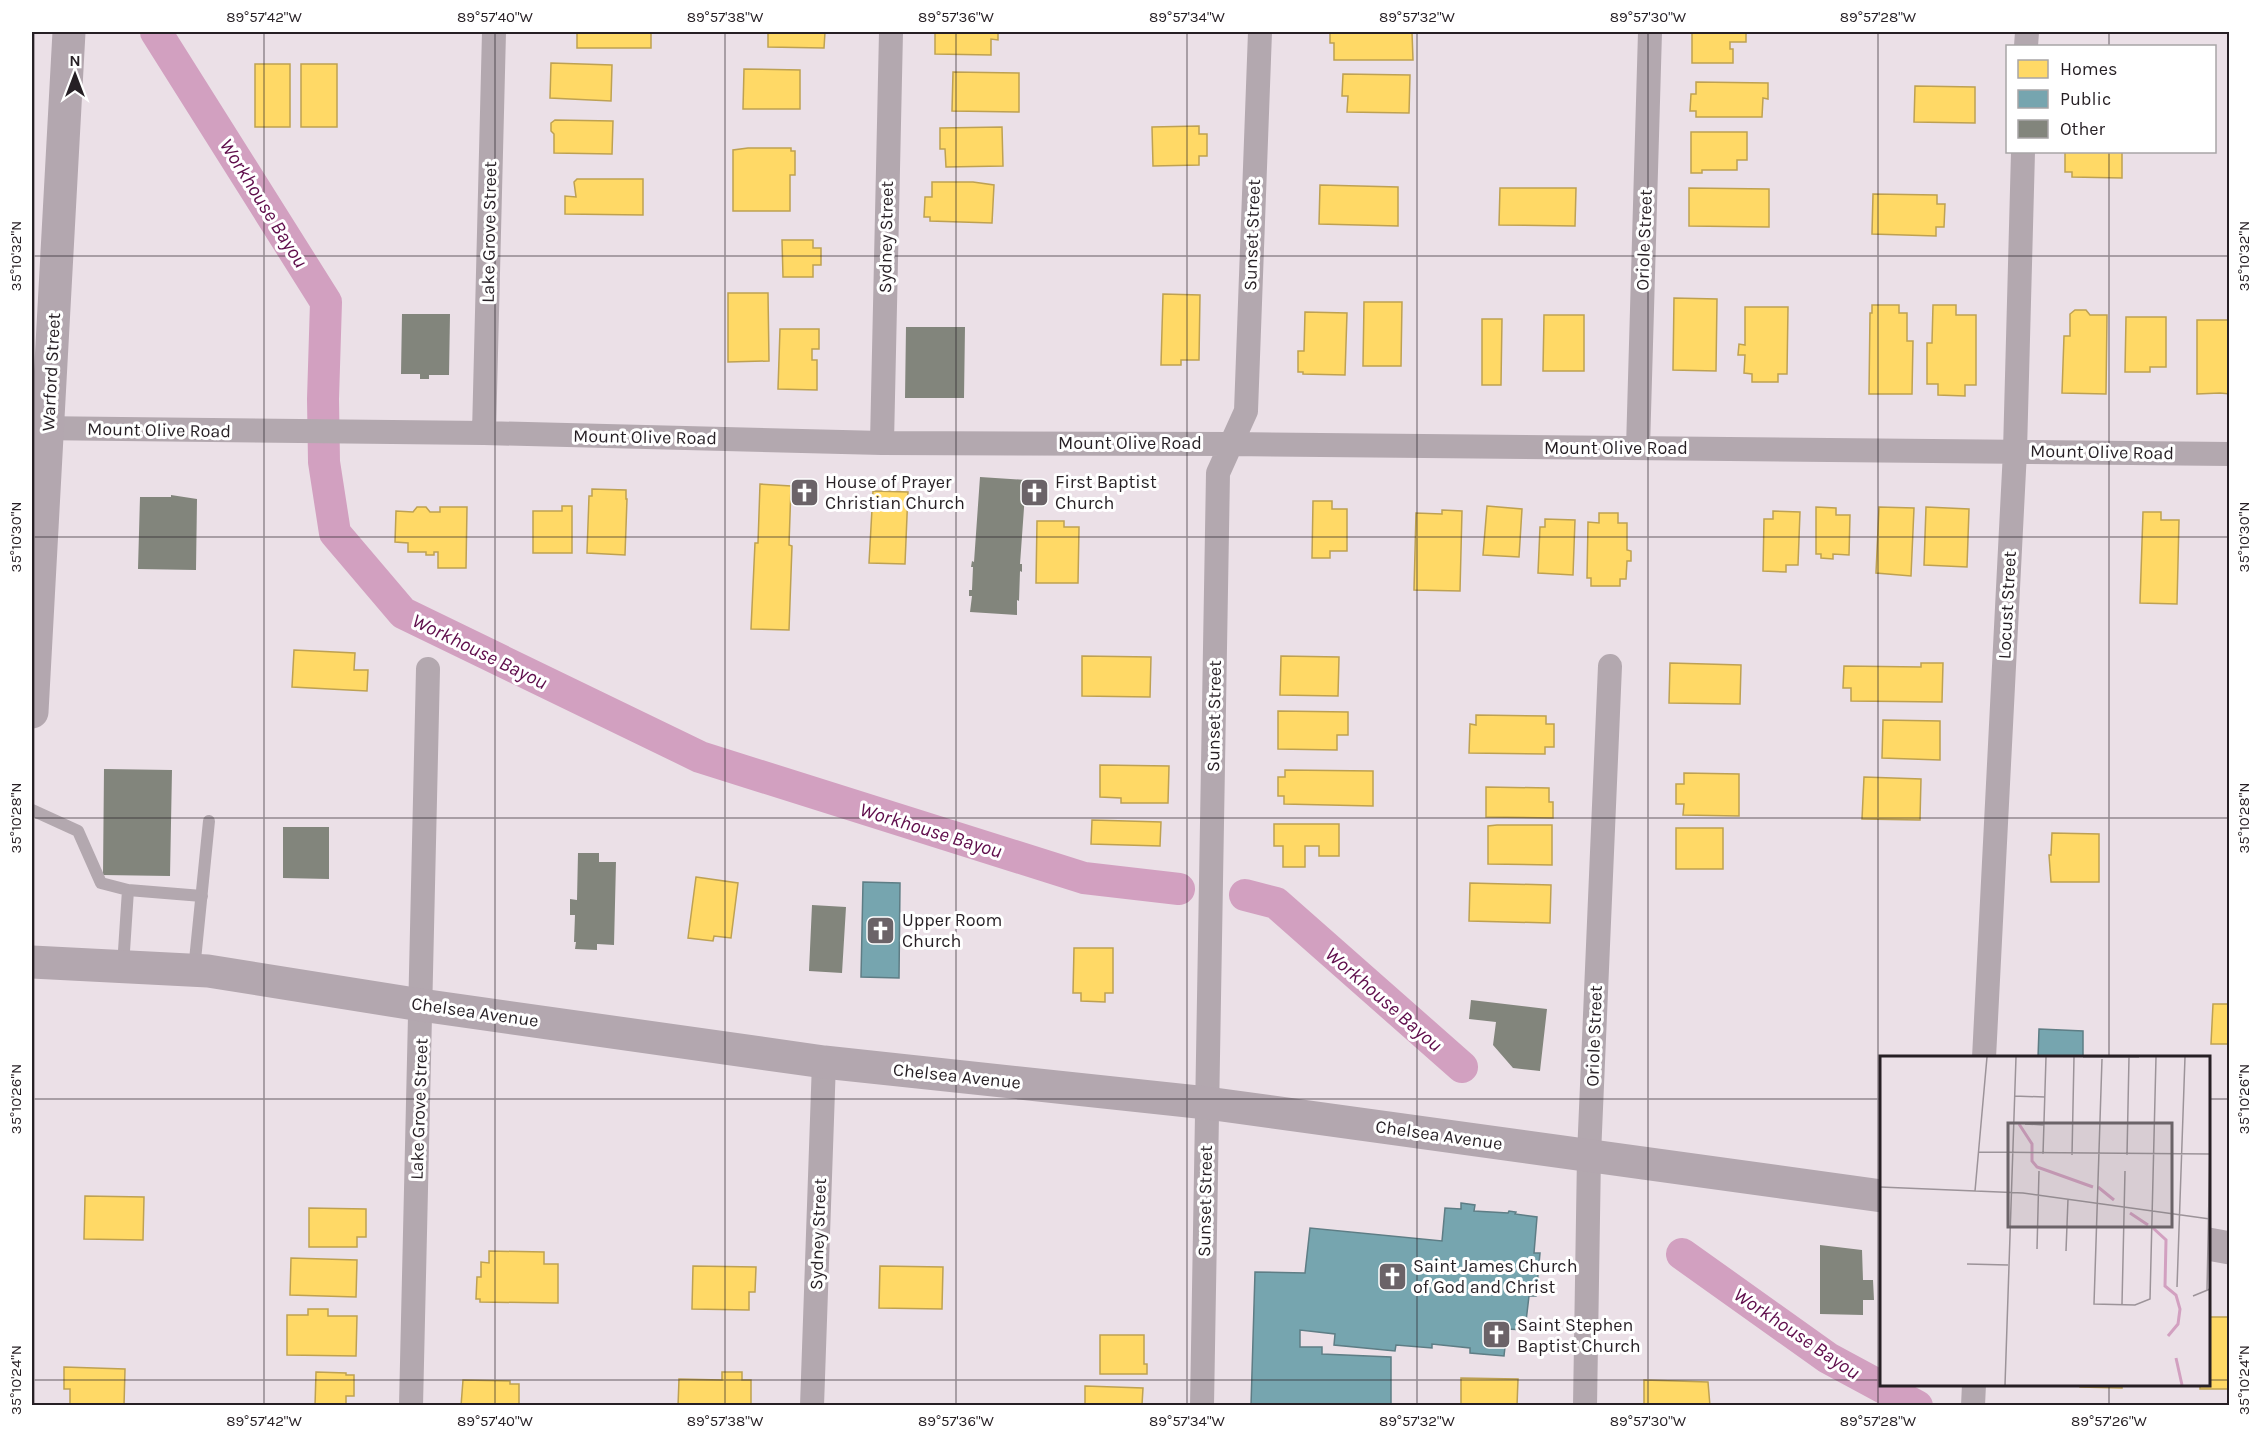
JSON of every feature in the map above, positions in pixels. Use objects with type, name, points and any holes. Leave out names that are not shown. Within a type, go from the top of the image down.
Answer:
[{"type":"main road","name":"Warford Street","points":[[32,712],[40,428],[69,32]]},
{"type":"main road","name":"Chelsea Avenue","points":[[32,962],[194,971],[824,1062],[1207,1103],[1880,1196]]},
{"type":"main road","points":[[2210,1244],[2229,1248]]},
{"type":"street","name":"Lake Grove Street","points":[[484,434],[494,32]]},
{"type":"street","name":"Sydney Street","points":[[882,442],[891,32]]},
{"type":"street","name":"Sunset Street","points":[[1202,1406],[1218,473],[1246,411],[1260,32]]},
{"type":"street","name":"Oriole Street","points":[[1638,448],[1650,32]]},
{"type":"street","name":"Locust Street","points":[[1984,1056],[2015,451],[2023,153]]},
{"type":"street","name":"Mount Olive Road","points":[[40,428],[882,442],[2229,454]]},
{"type":"street","name":"Oriole Street","points":[[1585,1406],[1589,1155],[1610,666]]},
{"type":"street","name":"Lake Grove Street","points":[[411,1406],[428,669]]},
{"type":"street","name":"Sydney Street","points":[[812,1406],[824,1062]]},
{"type":"street","points":[[1973,1406],[1974,1386]]},
{"type":"lane","points":[[32,810],[78,831],[101,883],[128,890],[202,896]]},
{"type":"lane","points":[[194,971],[209,821]]},
{"type":"lane","points":[[123,967],[128,890]]},
{"type":"building: Homes","points":[[577,32],[651,32],[651,48],[577,48]]},
{"type":"building: Homes","points":[[768,32],[825,32],[824,48],[768,47]]},
{"type":"building: Homes","points":[[935,32],[998,32],[998,40],[991,39],[991,55],[935,54]]},
{"type":"building: Homes","points":[[1330,32],[1412,32],[1413,60],[1334,60],[1334,43],[1330,43]]},
{"type":"building: Homes","points":[[1692,32],[1746,32],[1746,42],[1730,42],[1730,49],[1733,49],[1733,63],[1692,63]]},
{"type":"building: Homes","points":[[551,63],[612,65],[611,101],[550,98]]},
{"type":"building: Homes","points":[[255,64],[290,64],[290,127],[255,127]]},
{"type":"building: Homes","points":[[301,64],[337,64],[337,127],[301,127]]},
{"type":"building: Homes","points":[[744,69],[800,70],[800,109],[743,109]]},
{"type":"building: Homes","points":[[953,72],[1019,73],[1019,112],[952,111]]},
{"type":"building: Homes","points":[[1343,74],[1410,75],[1409,113],[1347,112],[1348,96],[1342,96]]},
{"type":"building: Homes","points":[[1696,82],[1768,83],[1768,99],[1763,98],[1762,117],[1696,117],[1696,111],[1690,111],[1691,94],[1696,94]]},
{"type":"building: Homes","points":[[1915,86],[1975,87],[1975,123],[1914,122]]},
{"type":"building: Homes","points":[[555,120],[613,121],[612,154],[554,153],[554,134],[551,131],[551,123]]},
{"type":"building: Homes","points":[[1199,126],[1199,134],[1207,134],[1207,156],[1199,156],[1199,165],[1153,166],[1152,127]]},
{"type":"building: Homes","points":[[1002,127],[1003,166],[946,167],[945,149],[940,149],[940,128]]},
{"type":"building: Homes","points":[[1691,132],[1747,132],[1747,160],[1737,160],[1737,170],[1702,170],[1702,173],[1691,173]]},
{"type":"building: Homes","points":[[791,148],[791,151],[795,151],[795,175],[790,175],[790,211],[733,211],[733,150]]},
{"type":"building: Homes","points":[[2065,153],[2122,153],[2122,178],[2072,177],[2072,172],[2065,172]]},
{"type":"building: Homes","points":[[577,179],[643,179],[643,215],[565,214],[565,196],[576,197],[574,182]]},
{"type":"building: Homes","points":[[932,182],[973,182],[994,185],[992,223],[930,221],[930,217],[924,217],[925,197],[932,197]]},
{"type":"building: Homes","points":[[1320,185],[1398,187],[1398,226],[1319,224]]},
{"type":"building: Homes","points":[[1500,188],[1576,188],[1575,226],[1499,225]]},
{"type":"building: Homes","points":[[1689,188],[1769,189],[1769,227],[1689,226]]},
{"type":"building: Homes","points":[[1873,194],[1937,195],[1937,204],[1945,204],[1944,227],[1936,227],[1936,236],[1872,234]]},
{"type":"building: Homes","points":[[782,240],[813,240],[813,248],[821,248],[821,265],[813,265],[813,277],[783,277]]},
{"type":"building: Homes","points":[[728,293],[768,293],[769,361],[728,362]]},
{"type":"building: Homes","points":[[1163,294],[1200,295],[1199,360],[1181,360],[1181,365],[1161,365]]},
{"type":"building: Homes","points":[[1674,298],[1717,299],[1716,371],[1673,370]]},
{"type":"building: Homes","points":[[1364,302],[1402,302],[1401,366],[1363,366]]},
{"type":"building: Homes","points":[[1872,305],[1899,305],[1899,313],[1907,313],[1907,341],[1913,341],[1912,394],[1869,394]]},
{"type":"building: Homes","points":[[1933,305],[1956,305],[1956,315],[1976,315],[1976,385],[1965,385],[1965,396],[1938,395],[1938,384],[1927,384],[1927,343],[1932,343]]},
{"type":"building: Homes","points":[[1745,307],[1788,307],[1787,374],[1778,374],[1778,382],[1752,382],[1752,374],[1744,373],[1745,355],[1738,355],[1739,344],[1745,345]]},
{"type":"building: Homes","points":[[2075,310],[2086,310],[2090,315],[2107,315],[2106,394],[2062,393],[2064,336],[2070,336],[2070,314]]},
{"type":"building: Homes","points":[[1305,312],[1347,313],[1345,375],[1298,372],[1298,351],[1304,351]]},
{"type":"building: Homes","points":[[1544,315],[1584,315],[1584,371],[1543,371]]},
{"type":"building: Homes","points":[[2126,317],[2166,317],[2166,367],[2150,367],[2150,372],[2125,372]]},
{"type":"building: Homes","points":[[1482,319],[1502,319],[1501,385],[1482,385]]},
{"type":"building: Homes","points":[[2197,320],[2230,320],[2230,394],[2197,394]]},
{"type":"building: Homes","points":[[780,329],[819,329],[819,349],[812,349],[812,360],[817,360],[817,390],[778,389]]},
{"type":"building: Homes","points":[[760,484],[791,486],[789,545],[792,546],[789,630],[751,629]]},
{"type":"building: Homes","points":[[592,489],[626,490],[625,555],[587,553],[589,496],[592,496]]},
{"type":"building: Homes","points":[[873,491],[908,492],[905,564],[869,563]]},
{"type":"building: Homes","points":[[1313,501],[1332,501],[1332,509],[1347,509],[1347,551],[1330,551],[1330,558],[1312,558]]},
{"type":"building: Homes","points":[[562,506],[572,506],[572,553],[533,553],[533,511],[562,511]]},
{"type":"building: Homes","points":[[1487,506],[1522,509],[1519,557],[1483,555]]},
{"type":"building: Homes","points":[[417,507],[426,507],[430,512],[440,512],[440,507],[467,507],[466,568],[438,568],[438,552],[434,552],[434,555],[426,555],[426,552],[408,552],[408,543],[395,542],[396,511],[413,512]]},
{"type":"building: Homes","points":[[1816,507],[1836,508],[1836,515],[1850,515],[1849,555],[1833,554],[1833,559],[1821,558],[1821,554],[1816,554]]},
{"type":"building: Homes","points":[[1879,507],[1914,508],[1911,576],[1876,573]]},
{"type":"building: Homes","points":[[1926,507],[1969,509],[1967,567],[1924,565]]},
{"type":"building: Homes","points":[[1442,510],[1462,511],[1460,591],[1414,590],[1416,513],[1442,514]]},
{"type":"building: Homes","points":[[1773,511],[1800,512],[1798,565],[1786,565],[1786,572],[1763,571],[1764,519],[1773,519]]},
{"type":"building: Homes","points":[[2143,512],[2161,512],[2161,520],[2179,520],[2177,604],[2140,603]]},
{"type":"building: Homes","points":[[1599,513],[1618,513],[1618,523],[1627,523],[1627,550],[1631,551],[1631,561],[1627,561],[1626,579],[1620,579],[1620,586],[1591,586],[1591,578],[1587,578],[1588,522],[1599,523]]},
{"type":"building: Homes","points":[[1545,519],[1575,520],[1573,575],[1538,573],[1540,527],[1545,527]]},
{"type":"building: Homes","points":[[1037,521],[1064,521],[1064,527],[1079,527],[1078,583],[1036,583]]},
{"type":"building: Homes","points":[[294,650],[355,653],[354,670],[368,670],[367,691],[292,687]]},
{"type":"building: Homes","points":[[1082,656],[1151,657],[1150,697],[1082,696]]},
{"type":"building: Homes","points":[[1281,656],[1339,657],[1338,696],[1280,695]]},
{"type":"building: Homes","points":[[1670,663],[1741,665],[1740,704],[1669,703]]},
{"type":"building: Homes","points":[[1921,663],[1943,663],[1942,702],[1851,701],[1851,688],[1843,688],[1844,666],[1921,667]]},
{"type":"building: Homes","points":[[1278,711],[1348,712],[1348,735],[1337,735],[1337,750],[1278,749]]},
{"type":"building: Homes","points":[[1476,715],[1546,716],[1546,724],[1554,724],[1554,747],[1545,747],[1545,754],[1469,753],[1470,724],[1476,725]]},
{"type":"building: Homes","points":[[1883,720],[1940,721],[1940,760],[1882,758]]},
{"type":"building: Homes","points":[[1100,765],[1169,766],[1168,803],[1121,803],[1121,798],[1100,797]]},
{"type":"building: Homes","points":[[1285,770],[1373,771],[1373,806],[1284,804],[1284,796],[1278,796],[1278,777],[1285,777]]},
{"type":"building: Homes","points":[[1684,773],[1739,774],[1739,816],[1683,815],[1684,804],[1676,804],[1676,784],[1684,784]]},
{"type":"building: Homes","points":[[1864,777],[1921,779],[1920,820],[1862,819]]},
{"type":"building: Homes","points":[[1486,787],[1549,788],[1549,802],[1553,802],[1553,818],[1486,817]]},
{"type":"building: Homes","points":[[1092,820],[1161,822],[1160,846],[1091,844]]},
{"type":"building: Homes","points":[[1274,824],[1339,824],[1339,856],[1319,856],[1319,846],[1305,846],[1305,867],[1283,867],[1283,846],[1274,846]]},
{"type":"building: Homes","points":[[1552,825],[1552,865],[1488,864],[1488,826]]},
{"type":"building: Homes","points":[[1676,828],[1723,828],[1723,869],[1676,869]]},
{"type":"building: Homes","points":[[2052,833],[2099,834],[2099,882],[2051,882],[2049,855],[2051,855]]},
{"type":"building: Homes","points":[[696,877],[738,883],[731,938],[714,936],[713,941],[688,938]]},
{"type":"building: Homes","points":[[1470,883],[1551,885],[1550,923],[1469,921]]},
{"type":"building: Homes","points":[[1074,948],[1113,948],[1113,993],[1105,993],[1105,1002],[1081,1001],[1081,993],[1073,993]]},
{"type":"building: Homes","points":[[2213,1004],[2230,1004],[2230,1044],[2211,1044]]},
{"type":"building: Homes","points":[[85,1196],[144,1197],[143,1240],[84,1239]]},
{"type":"building: Homes","points":[[309,1208],[366,1209],[366,1237],[357,1237],[357,1247],[309,1247]]},
{"type":"building: Homes","points":[[489,1251],[544,1252],[544,1264],[558,1264],[558,1303],[480,1302],[480,1299],[476,1299],[477,1277],[481,1277],[481,1262],[489,1263]]},
{"type":"building: Homes","points":[[291,1258],[357,1260],[356,1297],[290,1295]]},
{"type":"building: Homes","points":[[693,1266],[756,1267],[755,1292],[749,1292],[749,1310],[692,1309]]},
{"type":"building: Homes","points":[[880,1266],[943,1267],[942,1309],[879,1308]]},
{"type":"building: Homes","points":[[308,1309],[328,1309],[328,1316],[357,1316],[356,1356],[287,1355],[287,1315],[308,1315]]},
{"type":"building: Homes","points":[[2210,1317],[2230,1317],[2230,1389],[2200,1389],[2200,1386],[2210,1386]]},
{"type":"building: Homes","points":[[1100,1335],[1144,1335],[1144,1364],[1147,1364],[1147,1374],[1100,1374]]},
{"type":"building: Homes","points":[[64,1367],[125,1369],[124,1406],[70,1406],[70,1389],[64,1389]]},
{"type":"building: Homes","points":[[316,1372],[354,1375],[354,1396],[346,1396],[346,1406],[315,1406]]},
{"type":"building: Homes","points":[[722,1372],[742,1372],[742,1380],[751,1380],[751,1406],[678,1406],[679,1379],[722,1380]]},
{"type":"building: Homes","points":[[1461,1378],[1518,1379],[1517,1406],[1461,1406]]},
{"type":"building: Homes","points":[[463,1380],[510,1381],[510,1384],[519,1384],[519,1406],[461,1406]]},
{"type":"building: Homes","points":[[1644,1380],[1708,1382],[1710,1406],[1644,1406]]},
{"type":"building: Homes","points":[[1085,1386],[1143,1388],[1142,1405],[1085,1406]]},
{"type":"building: Homes","points":[[2122,1386],[2122,1388],[2080,1387]]},
{"type":"building: Public","name":"Upper Room Church","points":[[863,882],[900,883],[899,978],[861,977]]},
{"type":"building: Public","points":[[2039,1029],[2083,1031],[2083,1056],[2038,1056]]},
{"type":"building: Public","points":[[1461,1203],[1475,1205],[1474,1211],[1508,1213],[1509,1211],[1537,1217],[1534,1253],[1540,1253],[1536,1296],[1529,1296],[1525,1330],[1507,1329],[1504,1356],[1470,1353],[1470,1348],[1432,1344],[1432,1348],[1396,1345],[1395,1351],[1334,1345],[1335,1334],[1300,1330],[1300,1347],[1322,1347],[1322,1354],[1391,1357],[1391,1406],[1251,1406],[1255,1272],[1305,1273],[1310,1228],[1442,1241],[1445,1208],[1461,1209]]},
{"type":"building: Other","points":[[402,314],[450,314],[449,375],[429,375],[429,379],[420,379],[420,374],[401,374]]},
{"type":"building: Other","points":[[906,327],[965,327],[964,398],[905,398]]},
{"type":"building: Other","points":[[980,477],[1026,480],[1020,564],[1022,564],[1022,572],[1020,571],[1017,615],[970,612],[972,596],[969,596],[969,590],[972,590],[973,567],[971,567],[972,561],[974,562]]},
{"type":"building: Other","points":[[171,495],[197,499],[196,570],[138,569],[140,497],[171,497]]},
{"type":"building: Other","points":[[104,769],[172,770],[170,876],[103,875]]},
{"type":"building: Other","points":[[283,827],[329,827],[329,879],[283,878]]},
{"type":"building: Other","points":[[578,853],[599,853],[599,862],[616,862],[614,945],[597,944],[597,950],[575,949],[575,915],[570,915],[570,899],[577,900]]},
{"type":"building: Other","points":[[812,905],[846,907],[842,973],[809,971]]},
{"type":"building: Other","points":[[1471,1000],[1547,1009],[1540,1071],[1513,1068],[1493,1045],[1496,1022],[1469,1019]]},
{"type":"building: Other","points":[[1820,1245],[1862,1250],[1863,1280],[1873,1280],[1874,1300],[1863,1300],[1863,1315],[1820,1314]]},
{"type":"waterway","name":"Workhouse Bayou","points":[[156,32],[326,302],[324,462],[335,533],[403,613],[700,757],[1084,878],[1179,889]]},
{"type":"waterway","name":"Workhouse Bayou","points":[[1245,895],[1276,903],[1462,1067]]},
{"type":"waterway","name":"Workhouse Bayou","points":[[1682,1254],[1828,1358],[1917,1406]]},
{"type":"place","name":"House of Prayer Christian Church","points":[[804,492]]},
{"type":"place","name":"First Baptist Church","points":[[1034,492]]},
{"type":"place","name":"Upper Room Church","points":[[881,930]]},
{"type":"place","name":"Saint James Church of God and Christ","points":[[1392,1276]]},
{"type":"place","name":"Saint Stephen Baptist Church","points":[[1496,1335]]}]
